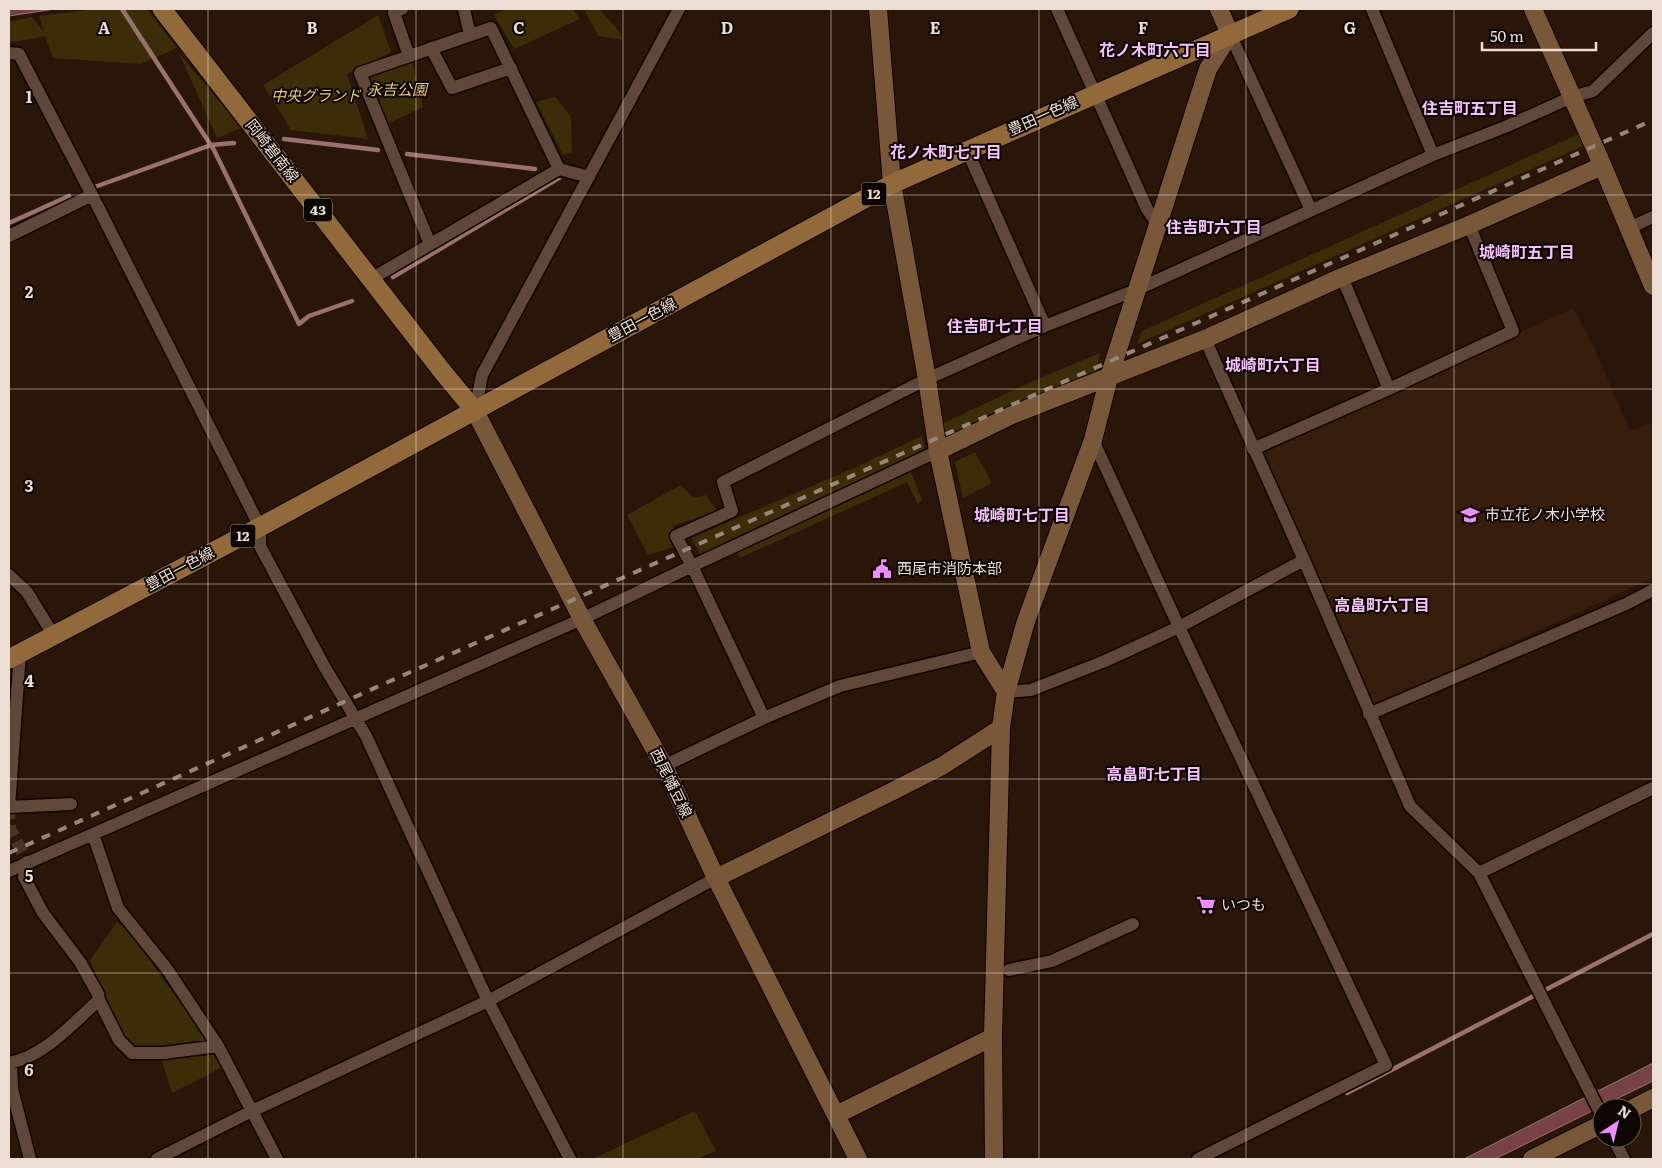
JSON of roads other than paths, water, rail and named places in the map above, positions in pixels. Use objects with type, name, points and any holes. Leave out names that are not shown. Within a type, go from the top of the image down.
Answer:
[{"type":"main road","name":"岡崎碧南線","points":[[162,9],[475,411]]},
{"type":"main road","name":"豊田一色線","points":[[14,656],[260,527],[892,184],[1289,9]]},
{"type":"street","points":[[402,9],[394,13],[409,56]]},
{"type":"street","points":[[464,9],[470,35]]},
{"type":"street","points":[[475,411],[482,375],[679,9]]},
{"type":"street","points":[[878,9],[892,184],[927,379],[938,452],[982,652],[1006,692]]},
{"type":"street","points":[[1057,9],[1147,209],[1157,224]]},
{"type":"street","points":[[1219,9],[1311,210]]},
{"type":"street","points":[[1372,9],[1433,155]]},
{"type":"street","points":[[1533,9],[1653,286]]},
{"type":"street","points":[[430,244],[360,73],[491,28],[559,169]]},
{"type":"street","points":[[764,718],[676,536],[732,511],[723,482],[927,379],[1045,326],[1138,289],[1433,155],[1505,127],[1572,97],[1593,91],[1653,33]]},
{"type":"street","points":[[994,1159],[993,1038],[1002,728],[1006,692],[1026,621],[1093,440],[1109,377],[1208,69],[1230,34]]},
{"type":"street","points":[[431,48],[452,88],[510,68]]},
{"type":"street","points":[[9,53],[19,54],[92,195],[260,527],[260,546],[324,666],[366,736],[488,1001],[570,1159]]},
{"type":"street","points":[[967,150],[1045,326]]},
{"type":"street","points":[[9,871],[582,619],[938,452],[1014,414],[1205,339],[1342,277],[1469,225],[1602,166]]},
{"type":"street","points":[[371,279],[559,169],[589,177]]},
{"type":"street","points":[[9,236],[92,195]]},
{"type":"street","points":[[1629,228],[1653,217]]},
{"type":"street","points":[[1254,448],[1389,389],[1513,331],[1469,225]]},
{"type":"street","points":[[1342,277],[1389,389]]},
{"type":"street","points":[[1205,339],[1304,560],[1410,806],[1479,873],[1593,1098]]},
{"type":"street","name":"西尾幡豆線","points":[[475,411],[582,619],[664,766],[716,878],[858,1159]]},
{"type":"street","points":[[1093,440],[1179,627],[1386,1065],[1198,1159]]},
{"type":"street","points":[[1006,692],[1032,690],[1105,661],[1179,627],[1304,560]]},
{"type":"street","points":[[9,575],[27,592],[54,636]]},
{"type":"street","points":[[1369,714],[1626,604],[1653,590]]},
{"type":"street","points":[[664,766],[764,718],[840,686],[982,652]]},
{"type":"street","points":[[14,656],[9,807],[71,804]]},
{"type":"street","points":[[157,1159],[252,1111],[488,1001],[716,878],[942,766],[1002,728]]},
{"type":"street","points":[[1479,873],[1653,788]]},
{"type":"street","points":[[93,834],[118,908],[167,969],[218,1046],[277,1159]]},
{"type":"street","points":[[27,862],[24,876],[43,913],[80,962],[98,994],[99,1000],[119,1040],[132,1053],[164,1053],[218,1046]]},
{"type":"street","points":[[1009,970],[1052,961],[1133,924]]},
{"type":"street","points":[[30,1159],[12,1089],[10,1063],[18,1062],[46,1048],[99,1000]]},
{"type":"street","points":[[836,1115],[993,1038]]},
{"type":"street","points":[[1532,1159],[1592,1129]]},
{"type":"waterway","points":[[122,9],[214,150],[299,324],[309,316],[352,301]]},
{"type":"waterway","points":[[284,139],[378,150]]},
{"type":"waterway","points":[[92,188],[211,145],[234,143]]},
{"type":"waterway","points":[[407,154],[535,169]]},
{"type":"waterway","points":[[393,277],[559,178]]},
{"type":"waterway","points":[[9,223],[69,196]]},
{"type":"waterway","points":[[1347,1093],[1653,934]]},
{"type":"tunnel","points":[[9,807],[10,828],[27,862]]},
{"type":"railway","points":[[9,853],[388,682],[1653,120]]},
{"type":"place","name":"市立花ノ木小学校","points":[[1470,515]]},
{"type":"place","name":"西尾市消防本部","points":[[882,569]]},
{"type":"place","name":"いつも","points":[[1206,905]]},
{"type":"district","name":"花ノ木町六丁目","points":[[1155,50]]},
{"type":"district","name":"住吉町五丁目","points":[[1470,108]]},
{"type":"district","name":"花ノ木町七丁目","points":[[946,152]]},
{"type":"district","name":"住吉町六丁目","points":[[1214,227]]},
{"type":"district","name":"城崎町五丁目","points":[[1527,252]]},
{"type":"district","name":"住吉町七丁目","points":[[995,326]]},
{"type":"district","name":"城崎町六丁目","points":[[1273,365]]},
{"type":"district","name":"城崎町七丁目","points":[[1022,515]]},
{"type":"district","name":"高畠町六丁目","points":[[1382,605]]},
{"type":"district","name":"高畠町七丁目","points":[[1154,774]]},
{"type":"park label","name":"永吉公園","points":[[397,90]]},
{"type":"park label","name":"中央グランド","points":[[316,96]]}]
